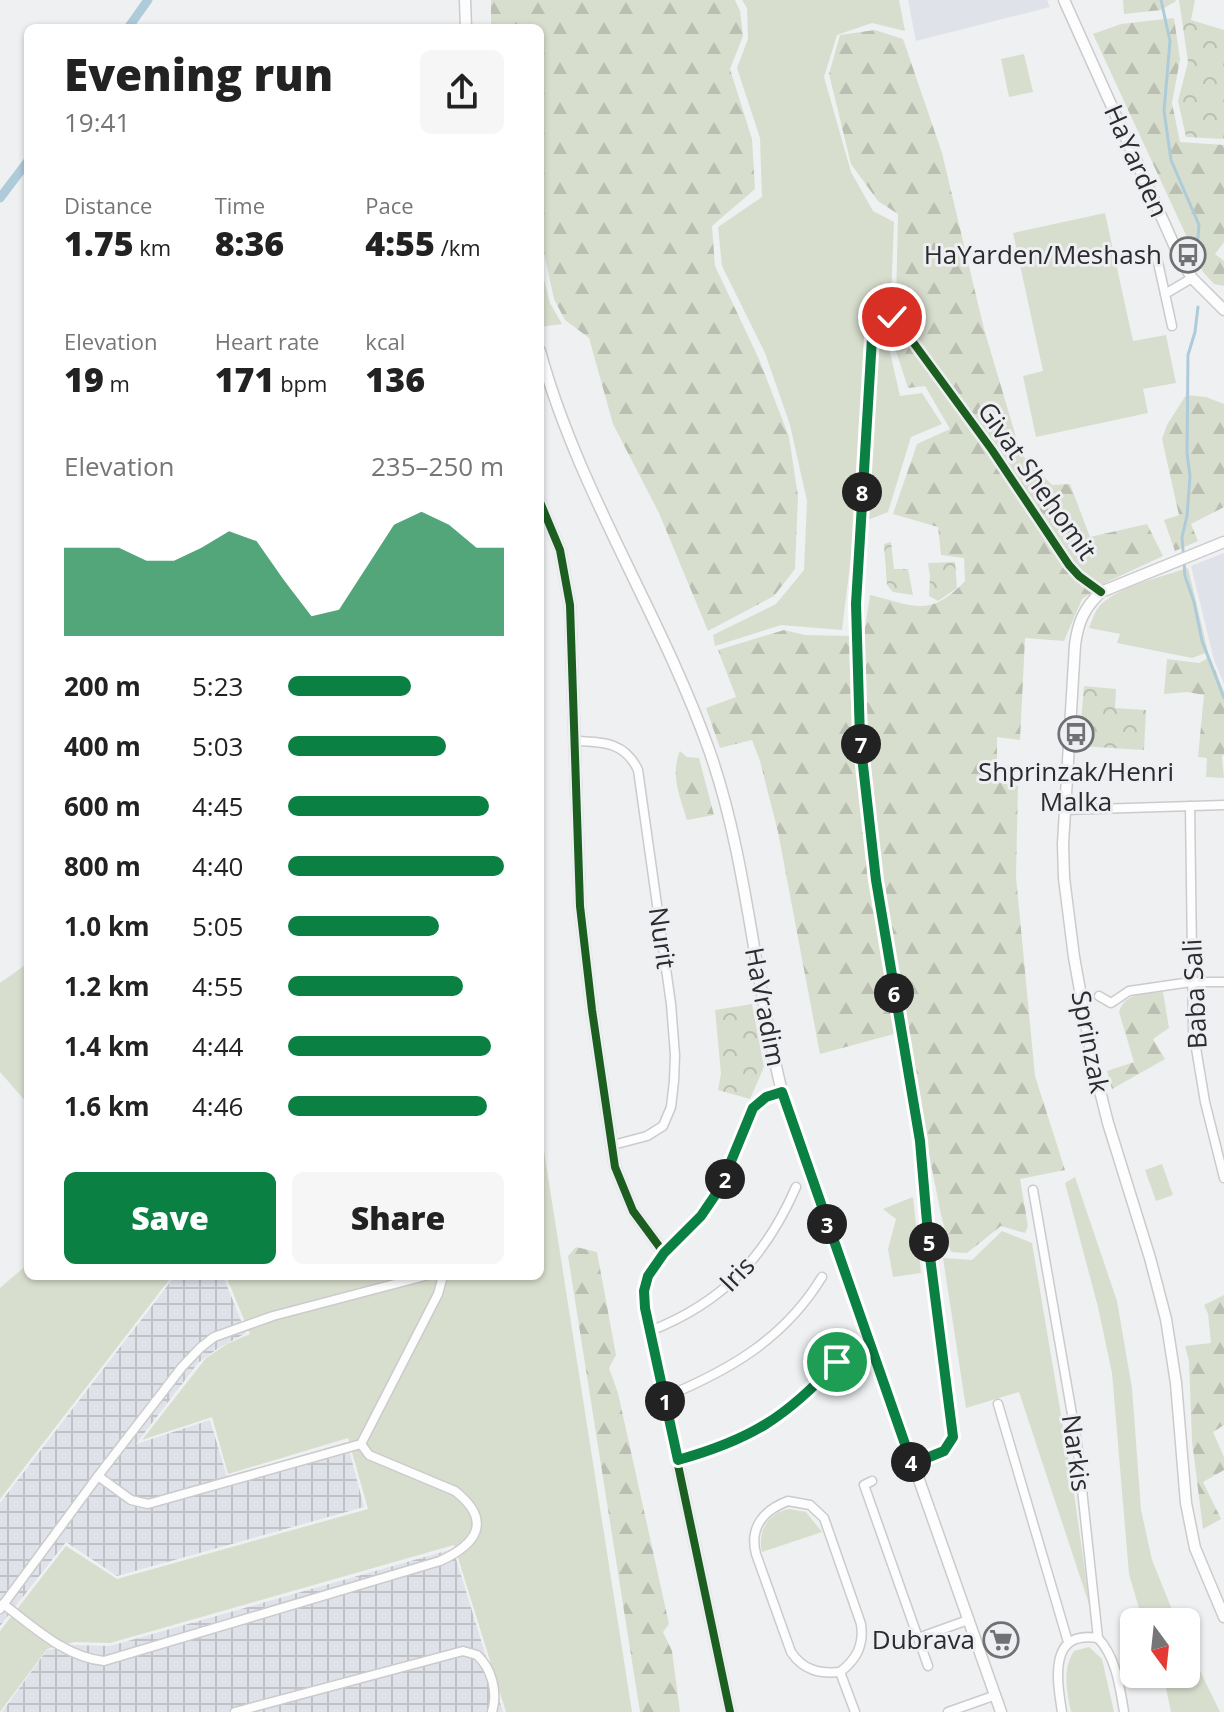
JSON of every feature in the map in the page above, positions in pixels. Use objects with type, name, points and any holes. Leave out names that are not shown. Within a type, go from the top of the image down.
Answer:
[{"type":"street","points":[[465,0],[466,24]]},
{"type":"street","name":"HaYarden","points":[[1064,0],[1170,239],[1192,278],[1223,308]]},
{"type":"street","points":[[1157,258],[1172,326]]},
{"type":"street","points":[[1165,294],[1192,278]]},
{"type":"street","name":"Givat Shehomit","points":[[912,1464],[944,1451],[953,1437],[930,1257],[920,1141],[869,830],[857,695],[857,577],[872,338],[875,324],[884,315],[899,323],[999,460],[1069,565],[1101,592]]},
{"type":"street","name":"HaVradim","points":[[544,364],[568,432],[708,747],[731,830],[763,1007],[782,1092],[1001,1712]]},
{"type":"street","points":[[544,395],[552,391]]},
{"type":"street","points":[[544,511],[567,582],[581,917],[615,1167],[625,1198],[664,1253]]},
{"type":"street","points":[[1101,592],[1224,542]]},
{"type":"street","name":"Sprinzak","points":[[1101,592],[1088,605],[1077,630],[1064,810],[1064,878],[1093,1063],[1118,1164],[1160,1290],[1176,1383],[1188,1513],[1195,1548],[1224,1617]]},
{"type":"street","name":"Nurit","points":[[575,741],[608,742],[618,746],[633,759],[638,770],[674,1028],[674,1081],[669,1117],[656,1132],[613,1145]]},
{"type":"street","points":[[1064,810],[1224,805]]},
{"type":"street","name":"Baba Sali","points":[[1190,806],[1193,1030],[1224,1178]]},
{"type":"street","points":[[1099,996],[1111,1003],[1129,991],[1191,982],[1224,982]]},
{"type":"street","points":[[730,1712],[644,1291],[648,1276],[664,1253],[701,1216],[720,1188],[753,1108],[766,1097],[782,1092]]},
{"type":"street","name":"Iris","points":[[650,1331],[695,1311],[729,1285],[771,1236],[796,1187]]},
{"type":"street","name":"Narkis","points":[[1033,1190],[1077,1443],[1098,1638],[1112,1661],[1124,1712]]},
{"type":"street","points":[[665,1397],[715,1376],[752,1353],[784,1325],[822,1277]]},
{"type":"street","points":[[361,1444],[369,1455],[455,1491],[472,1507],[476,1527],[473,1539],[461,1551],[440,1561],[104,1661],[87,1659],[59,1645],[2,1607],[182,1367],[214,1337],[273,1316],[410,1280]]},
{"type":"street","points":[[98,1476],[131,1500],[148,1504],[361,1444],[438,1294],[442,1280]]},
{"type":"street","points":[[678,1460],[735,1442],[786,1413],[820,1381],[848,1348]]},
{"type":"street","points":[[998,1404],[1068,1642]]},
{"type":"street","points":[[872,1481],[864,1485],[928,1666]]},
{"type":"street","points":[[788,1501],[810,1505],[824,1518],[861,1624],[863,1635],[858,1654],[840,1672],[816,1671],[798,1662],[791,1652],[756,1554],[756,1526],[770,1509],[788,1501]]},
{"type":"street","points":[[918,1638],[968,1620]]},
{"type":"street","points":[[1062,1712],[1057,1669],[1059,1659],[1068,1642],[1086,1636],[1098,1638]]},
{"type":"street","points":[[235,1712],[463,1651],[477,1655],[490,1672],[495,1692],[492,1712]]},
{"type":"street","points":[[840,1672],[855,1712]]},
{"type":"street","points":[[948,1712],[996,1695]]},
{"type":"shaded area","points":[[908,0],[1047,0],[1050,7],[916,41]]},
{"type":"shaded area","points":[[1224,553],[1224,684],[1214,660],[1191,566]]},
{"type":"shaded area","points":[[172,1280],[225,1280],[246,1333],[198,1363],[136,1444],[210,1420],[227,1477],[347,1442],[364,1507],[117,1576],[66,1542],[0,1626],[0,1503]]},
{"type":"shaded area","points":[[453,1549],[503,1712],[2,1712],[47,1650],[76,1645],[110,1646]]},
{"type":"green space","points":[[491,0],[735,0],[740,11],[743,36],[730,69],[752,139],[755,189],[712,226],[715,266],[759,359],[789,437],[798,496],[795,569],[774,596],[708,631],[659,513],[613,424],[589,338],[565,320],[554,299],[544,253],[544,24],[491,24]]},
{"type":"green space","points":[[742,0],[899,0],[905,31],[872,23],[837,35],[824,77],[851,172],[873,211],[894,222],[889,348],[900,396],[922,393],[942,424],[911,437],[888,512],[855,525],[842,630],[781,625],[715,646],[713,635],[776,604],[804,570],[807,501],[790,425],[765,353],[722,266],[718,227],[762,197],[760,138],[737,68],[748,39],[747,8]]},
{"type":"green space","points":[[1123,0],[1176,1],[1161,10],[1124,14]]},
{"type":"green space","points":[[1179,0],[1195,0],[1191,20],[1224,30],[1224,139],[1186,137],[1178,101],[1188,62]]},
{"type":"green space","points":[[1174,18],[1180,59],[1172,103],[1180,142],[1224,145],[1224,242],[1215,254],[1224,261],[1224,286],[1214,284],[1203,272],[1093,34],[1121,24]]},
{"type":"green space","points":[[875,30],[903,39],[942,153],[984,329],[1021,454],[1052,485],[1070,484],[1090,537],[1147,524],[1163,556],[1107,582],[1082,599],[1064,641],[1025,638],[1020,740],[997,737],[997,782],[1018,786],[1016,877],[1035,1076],[1065,1170],[1020,1179],[1028,1226],[1025,1233],[1001,1226],[967,1253],[951,1252],[905,1031],[820,1054],[778,832],[760,761],[752,740],[720,748],[706,708],[736,697],[718,650],[784,630],[805,635],[864,634],[870,595],[911,605],[931,605],[953,593],[965,581],[964,558],[941,555],[938,527],[893,514],[917,444],[950,429],[925,386],[908,388],[895,348],[898,214],[878,201],[851,164],[829,74],[840,35]]},
{"type":"green space","points":[[1024,54],[1033,92],[1009,97],[1001,59]]},
{"type":"green space","points":[[1105,213],[1133,341],[1166,335],[1176,383],[1143,389],[1148,413],[1036,437],[1023,376],[1043,371],[1013,233]]},
{"type":"green space","points":[[544,280],[550,303],[562,324],[544,326]]},
{"type":"green space","points":[[1186,395],[1206,397],[1224,404],[1224,507],[1191,524],[1198,541],[1175,551],[1164,520],[1179,515],[1162,439]]},
{"type":"green space","points":[[891,542],[894,569],[908,569],[913,595],[893,592],[887,585],[884,544]]},
{"type":"green space","points":[[955,562],[957,588],[938,601],[929,596],[928,563]]},
{"type":"green space","points":[[1188,568],[1208,652],[1192,658],[1117,643],[1120,634],[1089,628],[1099,606],[1113,595]]},
{"type":"green space","points":[[1210,657],[1224,692],[1224,778],[1206,777],[1207,758],[1198,757],[1204,695],[1187,692],[1164,694],[1167,659],[1199,663]]},
{"type":"green space","points":[[1084,686],[1116,689],[1115,708],[1146,710],[1144,750],[1079,746]]},
{"type":"green space","points":[[680,751],[687,757],[699,758],[714,815],[687,820],[676,777]]},
{"type":"green space","points":[[24,966],[24,1099],[0,1072],[0,983]]},
{"type":"green space","points":[[1163,992],[1169,1028],[1153,1039],[1165,1059],[1112,1089],[1107,1071],[1134,1062],[1119,1012],[1122,1005],[1136,995]]},
{"type":"green space","points":[[752,1004],[764,1067],[750,1099],[718,1090],[721,1074],[715,1010]]},
{"type":"green space","points":[[544,1151],[632,1712],[506,1712],[454,1545],[110,1643],[75,1642],[47,1649],[0,1712],[0,1631],[66,1546],[117,1579],[368,1509],[348,1438],[228,1474],[212,1417],[142,1440],[206,1358],[250,1334],[228,1280],[544,1280]]},
{"type":"green space","points":[[1162,1164],[1173,1195],[1156,1201],[1145,1170]]},
{"type":"green space","points":[[1075,1177],[1117,1301],[1132,1388],[1141,1510],[1152,1560],[1171,1608],[1139,1608],[1129,1574],[1112,1373],[1065,1183]]},
{"type":"green space","points":[[913,1197],[921,1273],[893,1277],[888,1249],[896,1219],[883,1209]]},
{"type":"green space","points":[[1002,1231],[1032,1243],[1090,1607],[1019,1392],[966,1408],[943,1258],[972,1260]]},
{"type":"green space","points":[[576,1247],[597,1252],[616,1355],[609,1368],[618,1393],[669,1624],[663,1632],[672,1651],[680,1712],[640,1712],[568,1256]]},
{"type":"green space","points":[[24,1267],[24,1280],[169,1280],[0,1499],[0,1288]]},
{"type":"green space","points":[[1224,1295],[1224,1425],[1213,1432],[1224,1457],[1224,1470],[1203,1482],[1221,1519],[1203,1529],[1192,1441],[1189,1361],[1185,1346],[1211,1343],[1204,1305]]},
{"type":"green space","points":[[789,1509],[806,1512],[822,1532],[762,1552],[761,1537],[766,1524],[775,1514]]},
{"type":"green space","points":[[1089,1647],[1102,1659],[1114,1712],[1071,1712],[1066,1681],[1068,1665],[1074,1651]]},
{"type":"green space","points":[[1200,1671],[1220,1712],[1171,1712],[1166,1688],[1200,1688]]},
{"type":"waterway","points":[[131,24],[148,0]]},
{"type":"waterway","points":[[1161,0],[1170,41],[1164,111],[1171,160],[1199,225],[1197,250]]},
{"type":"waterway","points":[[0,198],[24,166]]},
{"type":"waterway","points":[[1198,307],[1188,355],[1187,453],[1190,476],[1182,537],[1185,576],[1202,641],[1224,698]]},
{"type":"cycle path","points":[[912,1464],[944,1451],[953,1437],[930,1257],[920,1141],[869,830],[857,695],[857,577],[872,338],[875,324],[884,315],[899,323],[992,450],[1069,565],[1101,592]]},
{"type":"cycle path","points":[[544,512],[560,550],[570,605],[580,906],[615,1167],[633,1211],[664,1253],[648,1278],[645,1308],[730,1712]]},
{"type":"place","name":"HaYarden/Meshash","points":[[1188,255]]},
{"type":"place","name":"Shprinzak/Henri Malka","points":[[1076,734]]},
{"type":"place","name":"Dubrava","points":[[1001,1640]]},
{"type":"route","points":[[837,1362],[786,1413],[735,1442],[678,1460],[644,1291],[654,1264],[712,1202],[728,1173],[753,1108],[766,1097],[782,1092],[912,1464],[944,1451],[953,1437],[930,1257],[920,1141],[869,830],[857,695],[857,577],[872,338],[879,319],[884,315],[892,317]]}]
